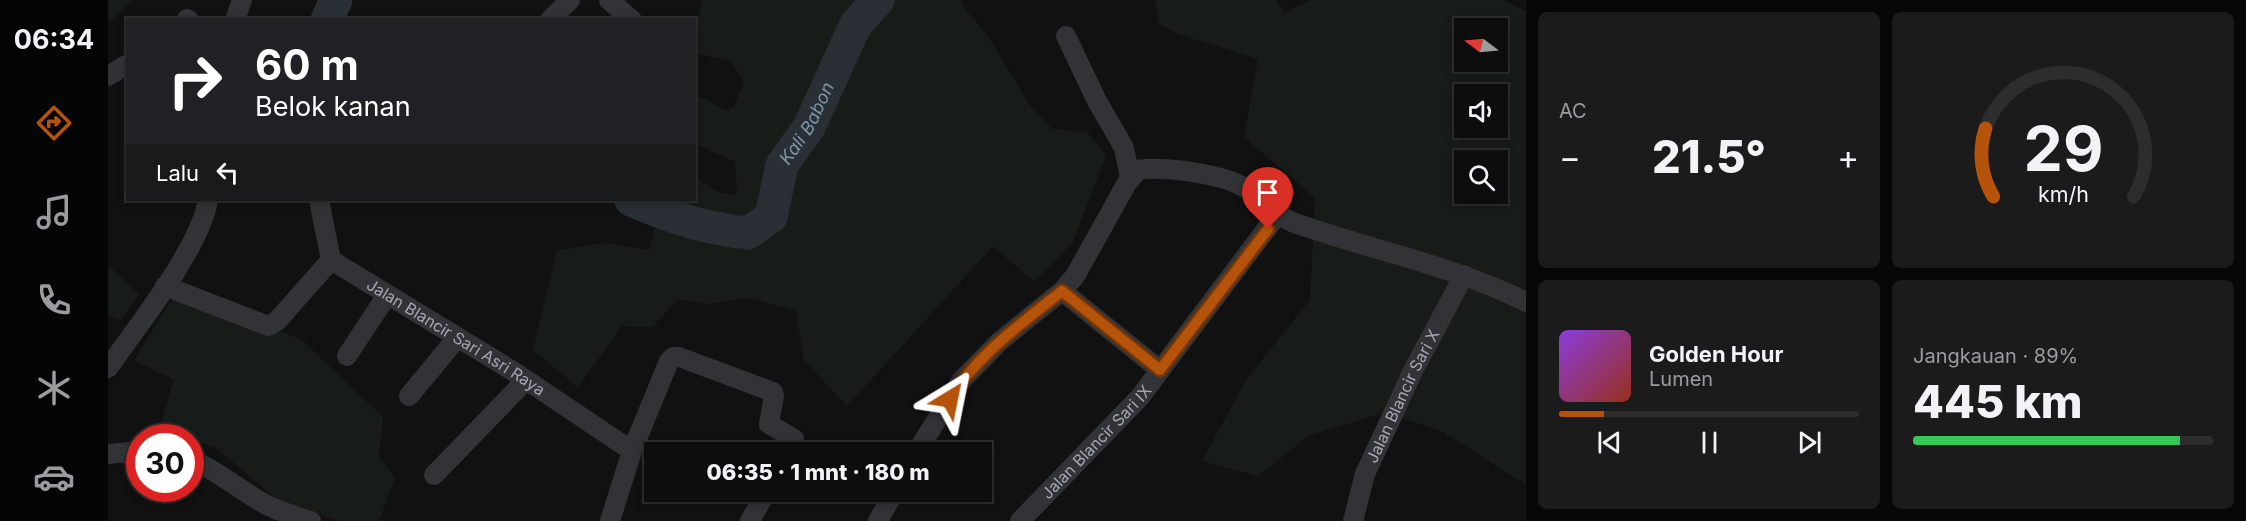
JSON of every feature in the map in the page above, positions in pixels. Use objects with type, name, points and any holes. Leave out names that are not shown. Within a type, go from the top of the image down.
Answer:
[{"type":"street","points":[[237,18],[242,0]]},
{"type":"street","points":[[552,18],[570,0]]},
{"type":"street","points":[[609,0],[630,18]]},
{"type":"street","points":[[1066,36],[1096,99],[1124,148],[1130,178]]},
{"type":"street","points":[[108,76],[126,65]]},
{"type":"street","points":[[923,442],[961,381],[999,342],[1062,291],[1075,276],[1130,178],[1138,170],[1174,171],[1235,182],[1277,215],[1327,234],[1464,275],[1526,302]]},
{"type":"street","points":[[110,361],[165,286],[190,245],[206,201]]},
{"type":"street","points":[[165,286],[268,326],[277,321],[331,260],[319,201]]},
{"type":"street","name":"Jalan Blancir Sari IX","points":[[1020,521],[1140,397],[1277,215]]},
{"type":"street","name":"Jalan Blancir Sari Asri Raya","points":[[331,260],[526,380],[632,451]]},
{"type":"street","name":"Jalan Blancir Sari X","points":[[1353,521],[1365,474],[1413,371],[1464,275]]},
{"type":"street","points":[[1062,291],[1160,370]]},
{"type":"street","points":[[347,356],[387,295]]},
{"type":"street","points":[[409,396],[457,338]]},
{"type":"street","points":[[610,521],[632,451],[669,361],[673,357],[679,357],[772,392],[774,396],[769,424],[794,439],[794,442]]},
{"type":"street","points":[[434,475],[526,380]]},
{"type":"street","points":[[108,454],[126,452]]},
{"type":"street","points":[[204,465],[262,502],[282,512],[311,521]]},
{"type":"street","points":[[750,521],[760,502]]},
{"type":"street","points":[[879,521],[889,502]]},
{"type":"shaded area","points":[[108,0],[133,0],[108,23]]},
{"type":"shaded area","points":[[703,0],[961,0],[962,5],[987,35],[1031,107],[1052,129],[1087,132],[1106,155],[1073,242],[1035,282],[993,246],[847,406],[804,360],[796,311],[750,298],[707,304],[678,299],[652,327],[622,326],[578,387],[533,350],[557,251],[605,243],[649,250],[663,201],[696,201],[696,177],[719,192],[736,195],[735,162],[696,144],[696,97],[705,99],[727,111],[734,106],[744,82],[731,61],[696,52],[696,28]]},
{"type":"shaded area","points":[[1155,0],[1276,0],[1284,12],[1311,0],[1503,0],[1526,11],[1526,485],[1445,433],[1386,412],[1308,436],[1258,476],[1202,461],[1246,380],[1310,300],[1315,198],[1244,137],[1258,59],[1178,34],[1159,24]]},
{"type":"shaded area","points":[[108,265],[139,294],[121,320],[108,315]]},
{"type":"shaded area","points":[[174,296],[246,316],[302,340],[383,417],[379,457],[395,478],[379,521],[340,521],[276,499],[215,447],[204,444],[204,424],[161,424],[174,380],[134,360]]},
{"type":"waterway","name":"Kali Babon","points":[[328,18],[336,0]]},
{"type":"waterway","name":"Kali Babon","points":[[633,201],[688,221],[717,229],[748,233],[771,217],[782,165],[809,127],[856,24],[878,0]]},
{"type":"route","points":[[950,399],[961,381],[976,364],[999,342],[1062,291],[1160,370],[1268,229]]}]
